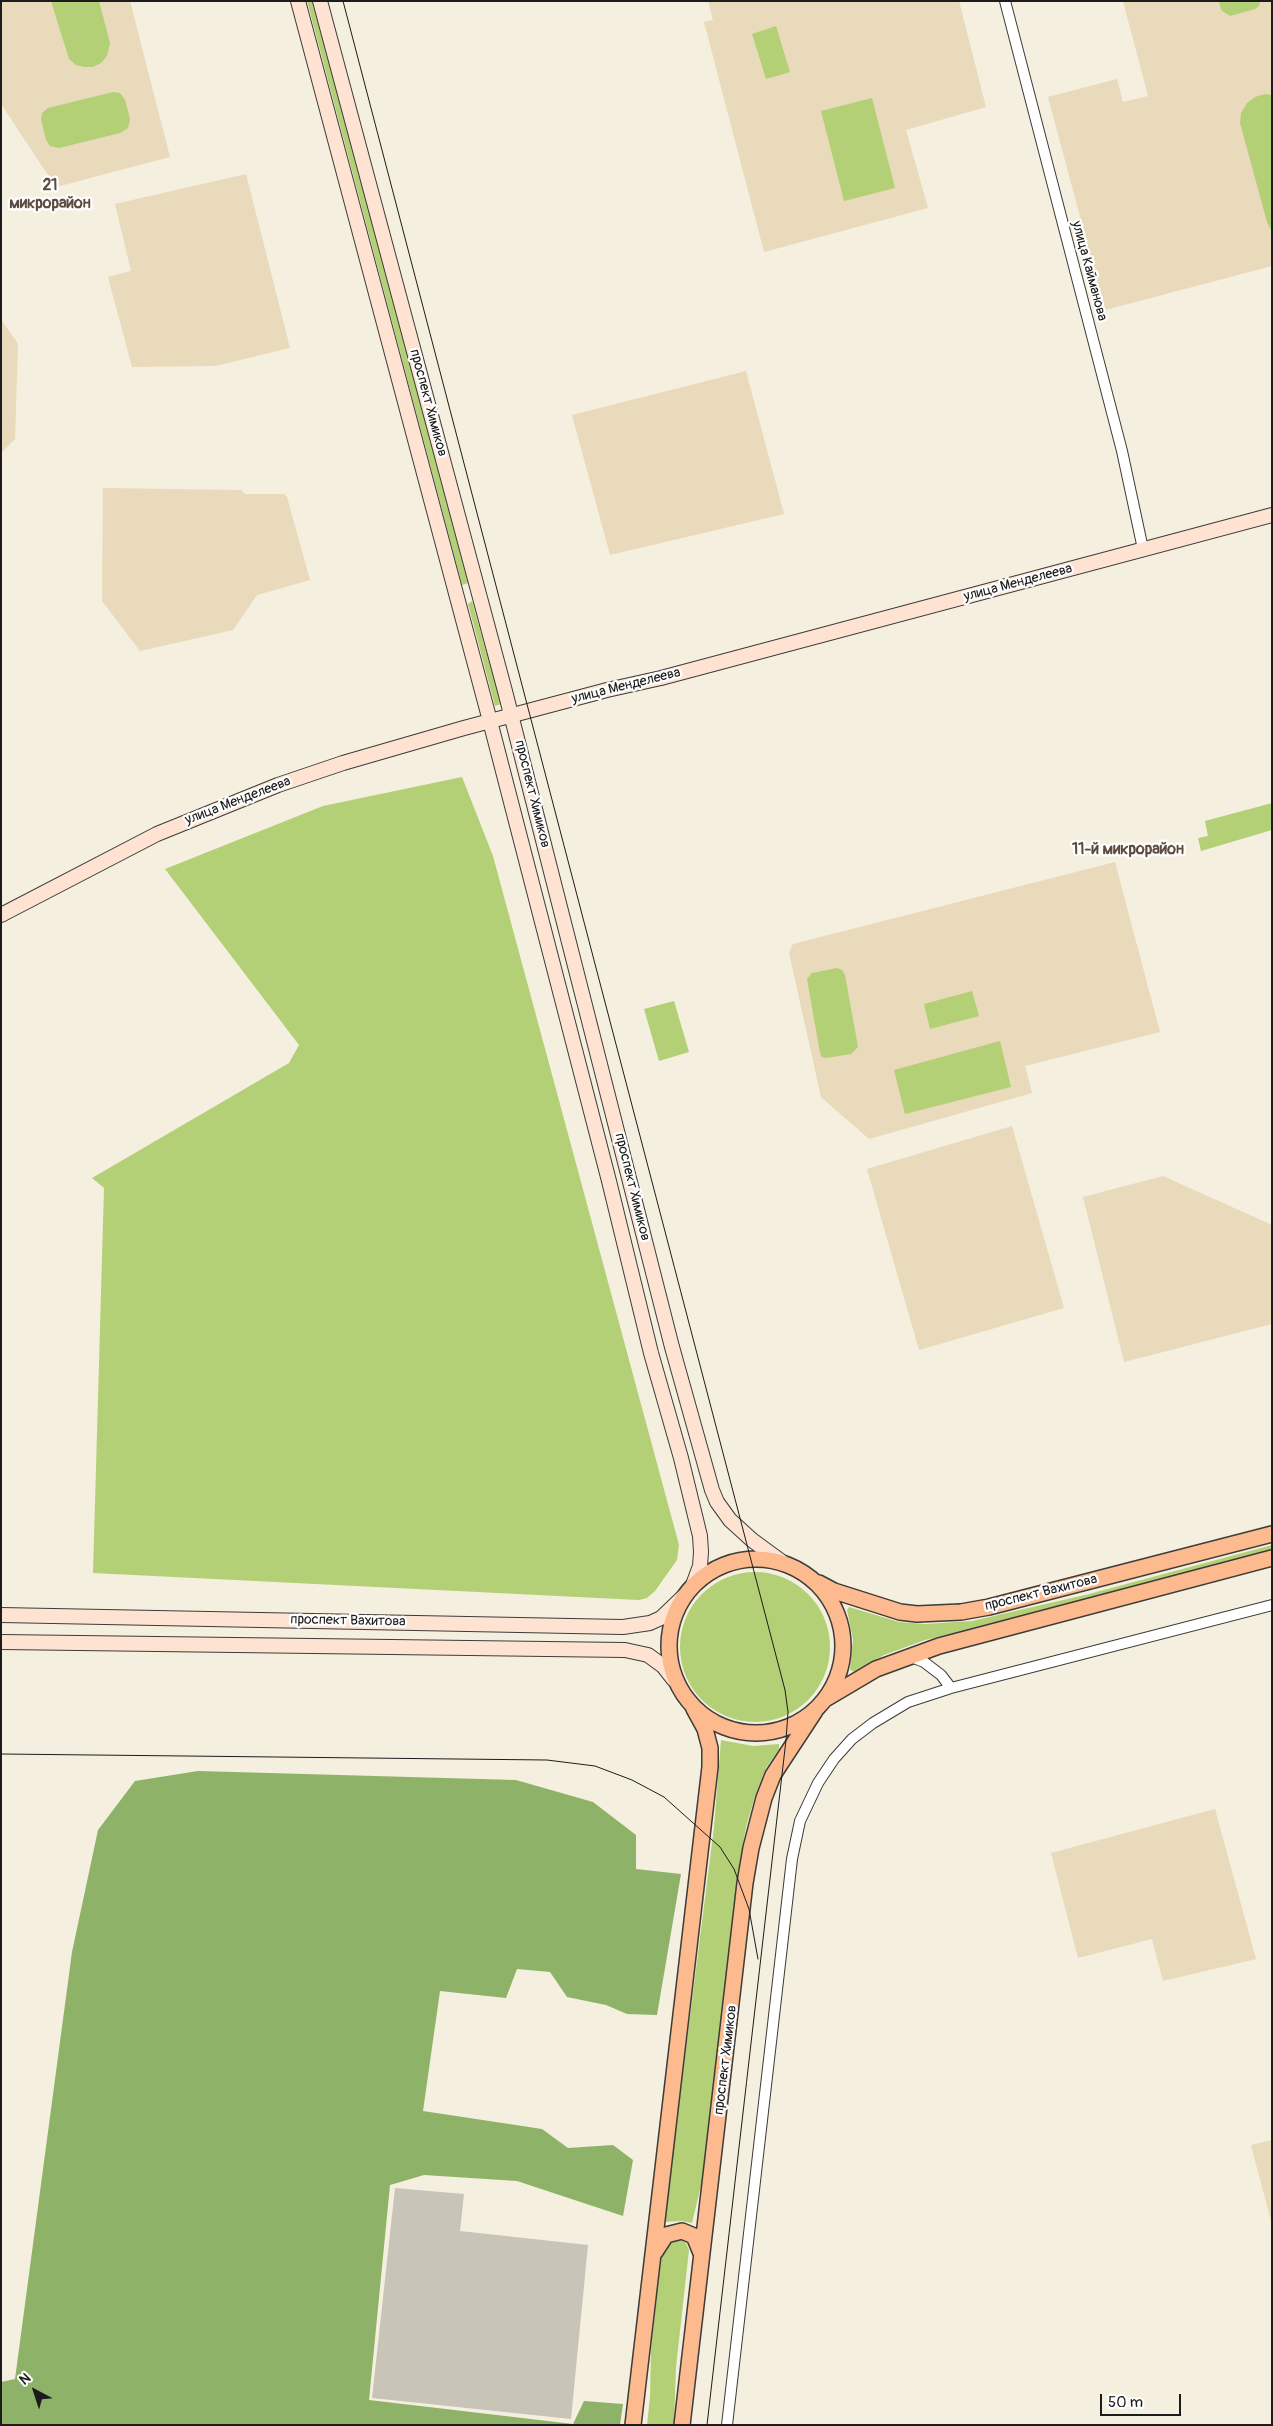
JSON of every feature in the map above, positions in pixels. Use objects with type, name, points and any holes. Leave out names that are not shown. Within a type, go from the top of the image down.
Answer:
[{"type":"main road","name":"проспект Химиков","points":[[298,1],[490,721],[700,1536],[702,1552],[700,1566],[689,1591]]},
{"type":"main road","name":"проспект Химиков","points":[[320,1],[512,716],[672,1346],[712,1490],[719,1506],[730,1520],[752,1540],[782,1562]]},
{"type":"main road","name":"улица Менделеева","points":[[1,915],[105,860],[193,818],[278,785],[334,766],[490,721],[678,674],[1272,515]]},
{"type":"main road","points":[[461,614],[462,601],[468,595],[475,598],[484,612]]},
{"type":"main road","points":[[555,978],[576,971]]},
{"type":"main road","name":"проспект Вахитова","points":[[1,1615],[623,1627],[640,1625],[656,1620],[671,1610],[712,1570],[739,1560],[756,1558],[782,1562],[834,1591],[886,1609],[917,1614],[962,1612],[1272,1534]]},
{"type":"main road","name":"проспект Вахитова","points":[[826,1699],[876,1669],[908,1656],[1272,1558]]},
{"type":"main road","name":"проспект Вахитова","points":[[1,1642],[625,1650],[639,1652],[655,1659],[674,1680],[694,1710],[723,1726],[753,1733],[787,1728],[815,1711],[826,1699],[838,1675],[843,1655],[843,1632],[837,1613],[827,1597],[811,1578]]},
{"type":"main road","name":"проспект Вахитова","points":[[674,1680],[668,1650],[669,1635],[673,1620],[689,1591]]},
{"type":"main road","points":[[633,2425],[710,1767],[710,1748],[705,1729],[694,1710]]},
{"type":"main road","name":"проспект Химиков","points":[[682,2425],[701,2255],[715,2156],[745,1883],[753,1839],[764,1798],[773,1775],[815,1711]]},
{"type":"main road","points":[[652,2258],[662,2238],[678,2230],[694,2236],[701,2255]]},
{"type":"street","name":"улица Кайманова","points":[[1005,1],[1122,451],[1143,550]]},
{"type":"street","points":[[727,2425],[792,1860],[800,1821],[818,1783],[834,1759],[852,1739],[873,1723],[908,1702],[951,1688],[1272,1605]]},
{"type":"street","points":[[908,1656],[924,1662],[941,1676],[951,1688]]},
{"type":"shaded area","points":[[1,1],[130,1],[170,157],[56,187],[1,104]]},
{"type":"shaded area","points":[[708,1],[959,1],[986,107],[906,130],[928,208],[764,252],[704,22],[713,20]]},
{"type":"shaded area","points":[[1123,1],[1272,1],[1272,266],[1105,310],[1048,97],[1117,79],[1123,102],[1148,96]]},
{"type":"shaded area","points":[[246,174],[290,348],[215,366],[132,367],[108,277],[131,271],[115,204]]},
{"type":"shaded area","points":[[1,319],[18,344],[15,439],[1,453]]},
{"type":"shaded area","points":[[746,371],[784,514],[610,555],[572,415]]},
{"type":"shaded area","points":[[103,488],[241,490],[245,494],[284,494],[287,497],[310,580],[257,595],[233,630],[140,651],[102,601]]},
{"type":"shaded area","points":[[1115,862],[1160,1032],[1025,1066],[1032,1093],[869,1139],[821,1097],[789,953],[793,944]]},
{"type":"shaded area","points":[[1012,1126],[1064,1308],[919,1350],[867,1169]]},
{"type":"shaded area","points":[[1163,1176],[1272,1225],[1272,1324],[1124,1362],[1083,1197]]},
{"type":"shaded area","points":[[1215,1809],[1256,1959],[1163,1981],[1152,1939],[1078,1958],[1051,1853]]},
{"type":"shaded area","points":[[1272,2140],[1272,2225],[1251,2145]]},
{"type":"shaded area","points":[[395,2188],[464,2194],[460,2231],[588,2245],[571,2419],[372,2398]]},
{"type":"green space","points":[[51,1],[99,1],[110,43],[107,56],[101,63],[93,67],[84,67],[76,65],[69,59]]},
{"type":"green space","points":[[307,1],[312,1],[468,583],[462,585]]},
{"type":"green space","points":[[1219,1],[1260,1],[1259,6],[1255,9],[1230,16],[1221,10]]},
{"type":"green space","points":[[776,26],[790,72],[766,79],[752,34]]},
{"type":"green space","points":[[113,92],[120,93],[125,100],[130,119],[128,128],[120,133],[59,148],[50,146],[46,140],[41,119],[42,113],[48,108]]},
{"type":"green space","points":[[1265,94],[1272,95],[1272,232],[1267,222],[1240,123],[1241,113],[1247,103],[1255,97]]},
{"type":"green space","points":[[872,98],[895,188],[844,201],[821,111]]},
{"type":"green space","points":[[472,601],[501,704],[495,706],[468,604]]},
{"type":"green space","points":[[462,777],[493,856],[679,1545],[677,1560],[655,1591],[647,1598],[639,1600],[93,1573],[104,1188],[92,1178],[289,1063],[299,1045],[165,869],[323,806]]},
{"type":"green space","points":[[1272,803],[1272,830],[1201,851],[1198,838],[1208,836],[1205,821]]},
{"type":"green space","points":[[837,968],[842,970],[845,975],[858,1047],[851,1054],[826,1058],[822,1057],[820,1053],[807,979],[812,973]]},
{"type":"green space","points":[[972,991],[979,1016],[930,1029],[924,1004]]},
{"type":"green space","points":[[674,1001],[689,1052],[659,1061],[644,1009]]},
{"type":"green space","points":[[1000,1041],[1011,1087],[905,1114],[894,1070]]},
{"type":"green space","points":[[1272,1545],[1272,1552],[1091,1600],[925,1640],[884,1655],[855,1672],[850,1670],[853,1639],[847,1610],[849,1607],[899,1622],[925,1624],[972,1621],[1089,1594]]},
{"type":"green space","points":[[755,1572],[770,1573],[784,1577],[797,1584],[808,1594],[818,1605],[825,1618],[829,1632],[829,1662],[825,1676],[818,1689],[808,1700],[797,1710],[784,1717],[770,1721],[755,1722],[740,1721],[726,1717],[713,1710],[702,1700],[692,1689],[685,1676],[681,1662],[680,1647],[681,1632],[685,1618],[692,1605],[702,1594],[713,1584],[726,1577],[740,1573]]},
{"type":"green space","points":[[721,1740],[753,1746],[779,1744],[779,1749],[766,1768],[746,1827],[740,1860],[703,2177],[692,2223],[682,2221],[664,2222],[714,1827]]},
{"type":"green space","points":[[198,1771],[516,1780],[593,1802],[636,1835],[636,1869],[681,1874],[657,2015],[627,2014],[606,2005],[567,1997],[550,1972],[517,1969],[506,1998],[440,1991],[423,2111],[542,2129],[568,2148],[613,2145],[633,2160],[623,2216],[517,2181],[424,2175],[390,2185],[369,2400],[573,2424],[584,2401],[623,2404],[620,2425],[1,2425],[1,2382],[15,2379],[72,1952],[98,1830],[135,1781]]},
{"type":"green space","points":[[680,2238],[686,2243],[689,2250],[676,2367],[674,2425],[647,2425],[650,2397],[651,2349],[662,2250],[665,2243]]},
{"type":"tram line","points":[[343,1],[785,1690],[788,1712],[786,1740],[707,2425]]},
{"type":"tram line","points":[[1,1754],[547,1760],[595,1766],[632,1780],[664,1797],[720,1847],[734,1869],[749,1909],[758,1959]]},
{"type":"district","name":"21 микрорайон","points":[[50,195]]},
{"type":"district","name":"11-й микрорайон","points":[[1128,850]]}]
